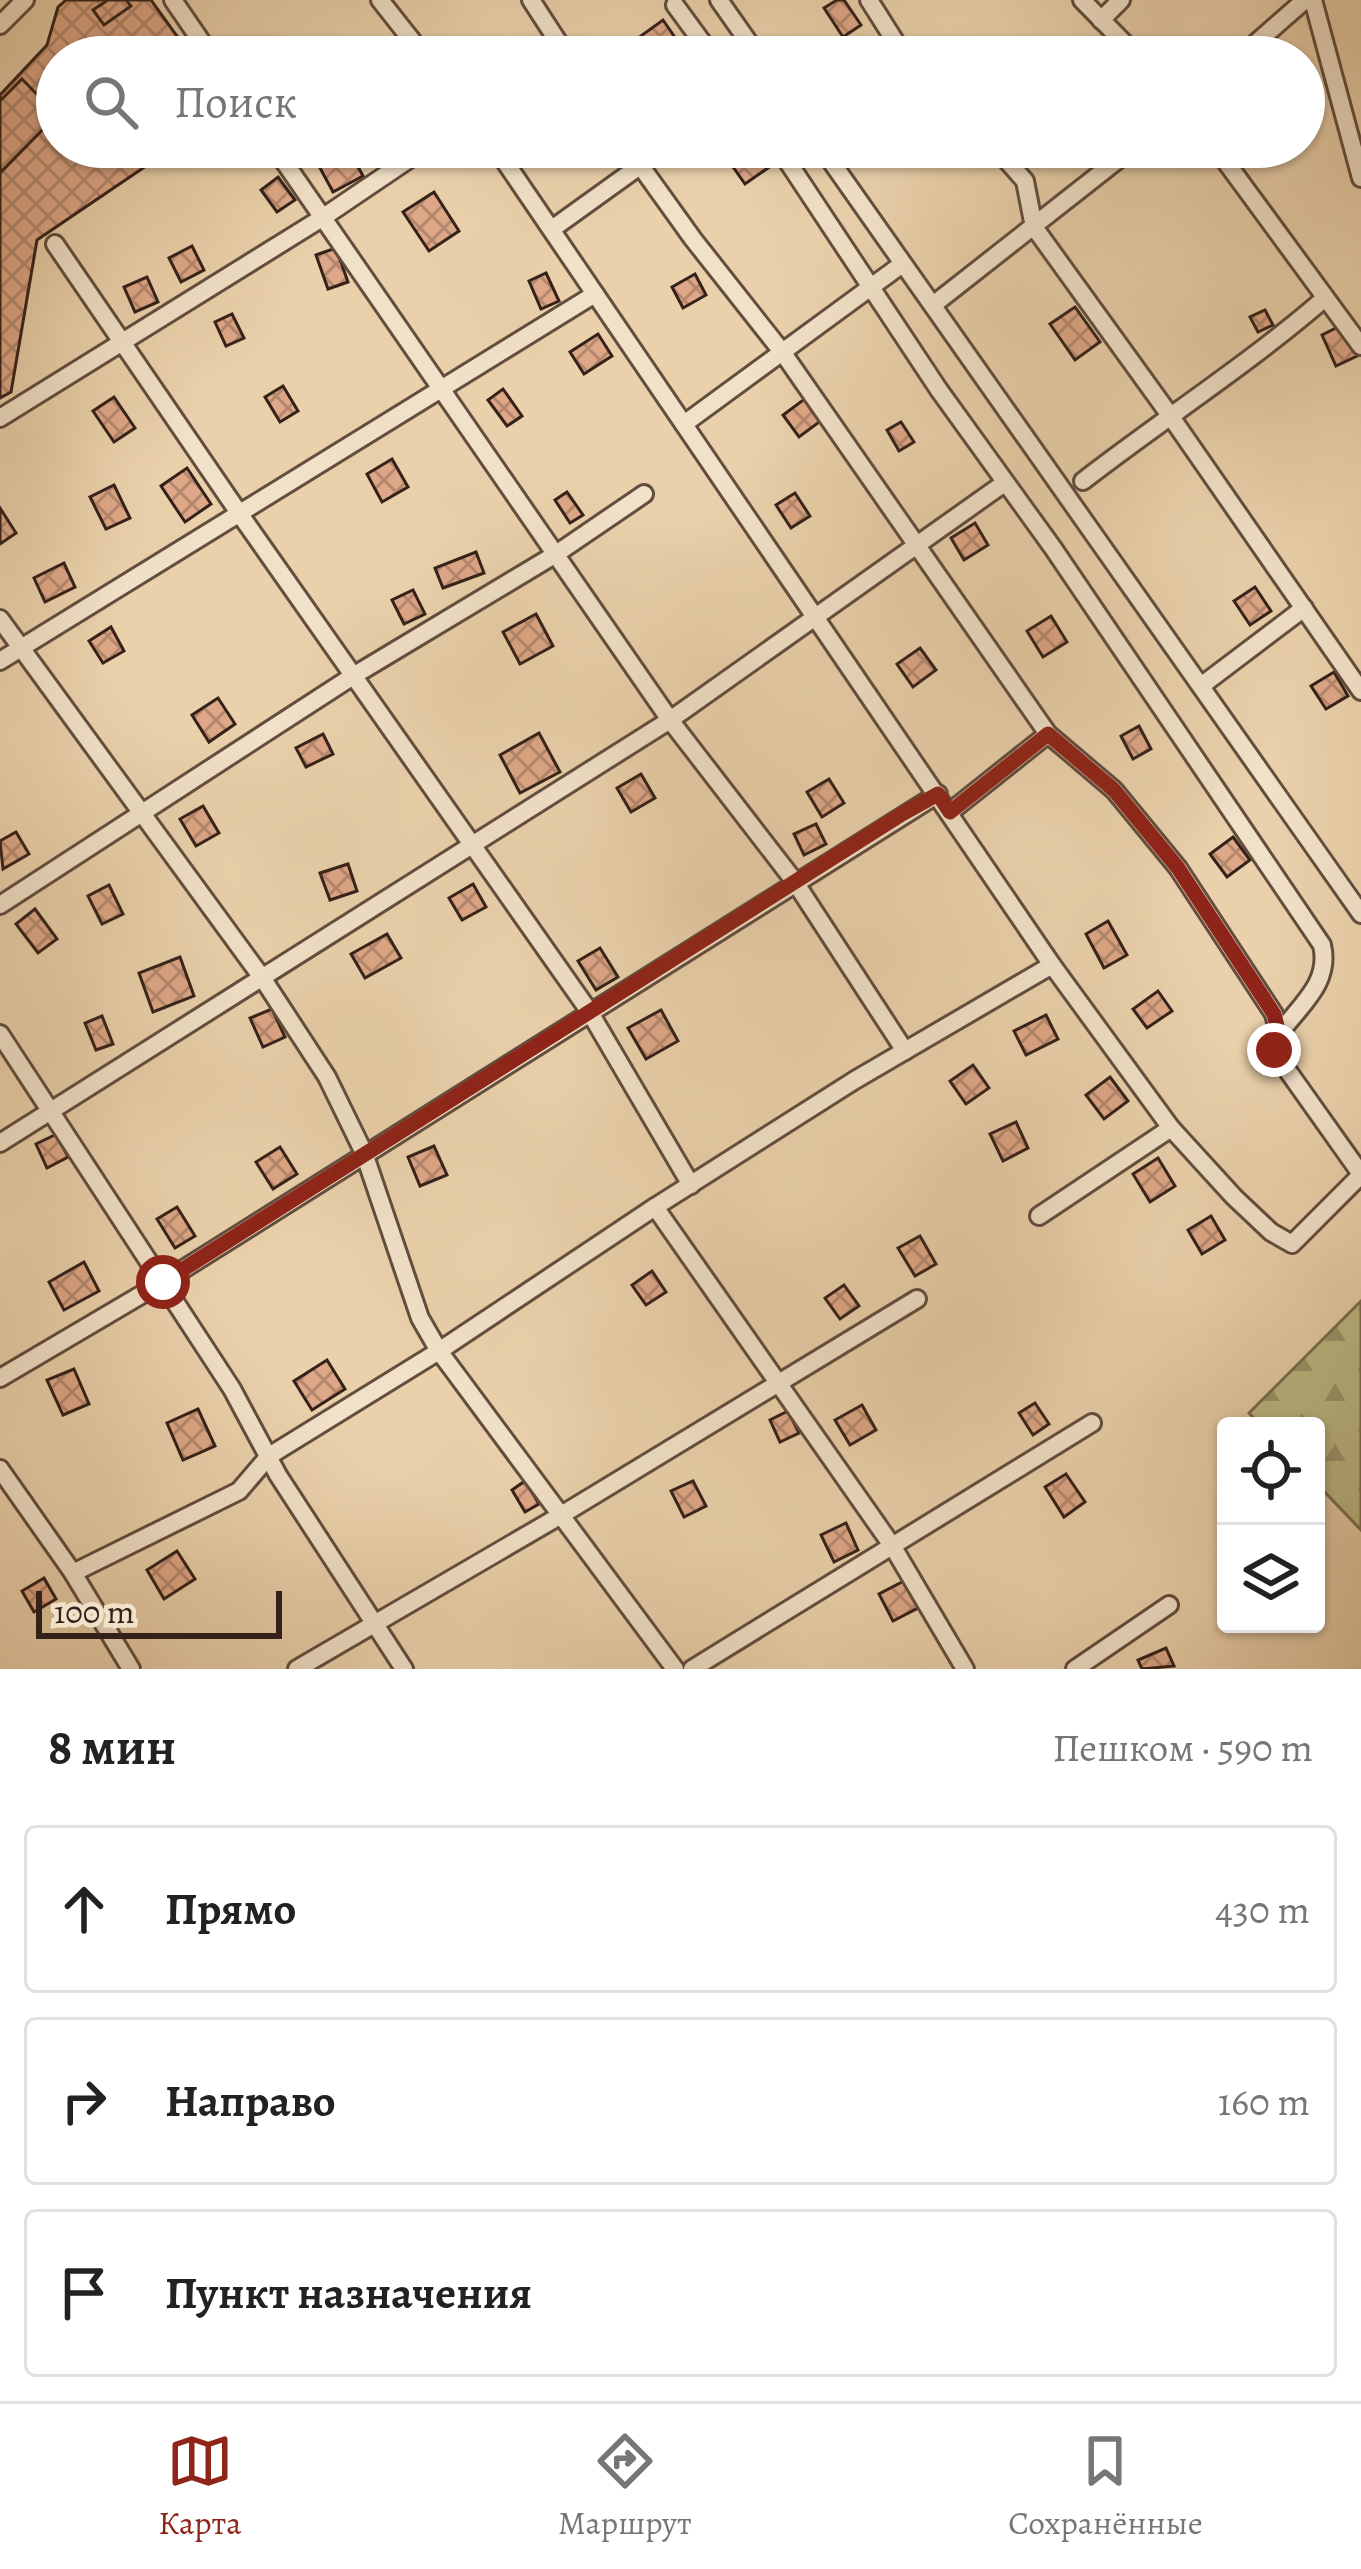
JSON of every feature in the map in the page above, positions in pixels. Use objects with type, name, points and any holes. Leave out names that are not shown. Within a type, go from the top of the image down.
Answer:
[{"type":"street","points":[[0,25],[25,0]]},
{"type":"street","points":[[173,0],[198,36]]},
{"type":"street","points":[[380,0],[408,36]]},
{"type":"street","points":[[530,0],[554,36]]},
{"type":"street","points":[[718,0],[744,36]]},
{"type":"street","points":[[869,0],[892,36]]},
{"type":"street","points":[[1082,0],[1117,36]]},
{"type":"street","points":[[1101,20],[1121,0]]},
{"type":"street","points":[[1265,36],[1309,0],[1320,36]]},
{"type":"street","points":[[675,5],[697,36]]},
{"type":"street","points":[[1325,55],[1361,178]]},
{"type":"street","points":[[288,168],[670,720],[795,882],[905,1051]]},
{"type":"street","points":[[0,418],[396,168]]},
{"type":"street","points":[[510,168],[1052,965],[1172,1128],[1234,1197],[1271,1232],[1292,1244],[1361,1175],[1274,1050],[1279,1034],[1320,982],[1326,964],[1322,945],[792,168]]},
{"type":"street","points":[[552,229],[637,168]]},
{"type":"street","points":[[642,168],[783,352],[1048,734],[1114,790],[1178,868],[1274,1014],[1279,1034]]},
{"type":"street","points":[[835,168],[1361,914]]},
{"type":"street","points":[[1013,168],[1024,181],[1034,227],[1361,691]]},
{"type":"street","points":[[933,305],[1108,168]]},
{"type":"street","points":[[1230,168],[1361,346]]},
{"type":"street","points":[[55,244],[589,1011],[691,1184]]},
{"type":"street","points":[[684,424],[902,266]]},
{"type":"street","points":[[0,662],[595,294]]},
{"type":"street","points":[[1083,481],[1169,414],[1274,343],[1325,298]]},
{"type":"street","points":[[0,1143],[670,720],[1004,484]]},
{"type":"street","points":[[0,904],[644,494]]},
{"type":"street","points":[[1201,686],[1304,608]]},
{"type":"street","points":[[0,619],[263,980],[327,1077],[364,1153],[420,1318],[676,1669]]},
{"type":"street","points":[[950,812],[1048,734]]},
{"type":"street","points":[[0,1378],[163,1282],[938,794]]},
{"type":"street","points":[[73,1573],[239,1492],[269,1456],[440,1351],[691,1184],[1052,965]]},
{"type":"street","points":[[0,1034],[232,1389],[404,1669]]},
{"type":"street","points":[[1039,1216],[1172,1128]]},
{"type":"street","points":[[656,1207],[893,1547],[964,1669]]},
{"type":"street","points":[[297,1669],[916,1299]]},
{"type":"street","points":[[692,1669],[1092,1423]]},
{"type":"street","points":[[0,1469],[73,1573],[131,1669]]},
{"type":"street","points":[[1076,1669],[1169,1605]]},
{"type":"green space","points":[[1361,1301],[1361,1530],[1325,1492],[1325,1417],[1253,1417],[1249,1413]]},
{"type":"building","points":[[66,0],[151,0],[177,36],[50,36],[58,7]]},
{"type":"building","points":[[108,0],[126,0],[131,6],[104,25],[93,10]]},
{"type":"building","points":[[844,0],[861,25],[842,36],[824,8]]},
{"type":"building","points":[[663,20],[674,36],[641,36]]},
{"type":"building","points":[[36,57],[36,168],[143,168],[37,240],[11,392],[0,398],[0,95]]},
{"type":"building","points":[[22,79],[36,93],[36,136],[0,173],[0,101]]},
{"type":"building","points":[[320,168],[359,168],[363,176],[333,192]]},
{"type":"building","points":[[734,168],[768,168],[745,184]]},
{"type":"building","points":[[278,177],[295,200],[277,212],[261,190]]},
{"type":"building","points":[[434,192],[459,231],[429,251],[403,212]]},
{"type":"building","points":[[192,246],[204,270],[181,282],[169,258]]},
{"type":"building","points":[[336,248],[348,282],[328,289],[316,255]]},
{"type":"building","points":[[546,273],[559,301],[541,309],[529,281]]},
{"type":"building","points":[[695,274],[706,295],[683,308],[672,287]]},
{"type":"building","points":[[147,277],[158,302],[135,312],[124,287]]},
{"type":"building","points":[[1075,307],[1100,342],[1075,360],[1050,324]]},
{"type":"building","points":[[1265,310],[1273,325],[1258,332],[1250,317]]},
{"type":"building","points":[[232,314],[244,338],[226,346],[215,322]]},
{"type":"building","points":[[1344,324],[1359,355],[1336,366],[1322,335]]},
{"type":"building","points":[[598,334],[612,356],[584,374],[570,352]]},
{"type":"building","points":[[283,386],[298,411],[280,422],[265,397]]},
{"type":"building","points":[[503,389],[522,416],[507,426],[488,400]]},
{"type":"building","points":[[810,395],[826,417],[799,437],[783,415]]},
{"type":"building","points":[[114,397],[135,428],[114,442],[93,411]]},
{"type":"building","points":[[901,422],[914,442],[899,451],[887,430]]},
{"type":"building","points":[[392,459],[408,487],[382,502],[367,474]]},
{"type":"building","points":[[187,468],[211,504],[185,522],[161,486]]},
{"type":"building","points":[[114,485],[130,518],[106,529],[90,497]]},
{"type":"building","points":[[567,492],[583,515],[570,523],[555,500]]},
{"type":"building","points":[[795,493],[810,516],[791,528],[776,505]]},
{"type":"building","points":[[0,508],[16,533],[0,544]]},
{"type":"building","points":[[975,523],[988,545],[964,560],[951,538]]},
{"type":"building","points":[[476,552],[484,573],[443,588],[435,568]]},
{"type":"building","points":[[64,563],[75,587],[45,602],[34,578]]},
{"type":"building","points":[[1255,587],[1271,611],[1250,625],[1234,601]]},
{"type":"building","points":[[413,590],[425,614],[404,624],[392,600]]},
{"type":"building","points":[[536,614],[553,646],[520,664],[503,632]]},
{"type":"building","points":[[1051,616],[1067,642],[1043,657],[1027,631]]},
{"type":"building","points":[[111,627],[124,651],[103,663],[89,641]]},
{"type":"building","points":[[920,648],[936,670],[913,687],[897,664]]},
{"type":"building","points":[[1334,672],[1348,696],[1326,709],[1311,686]]},
{"type":"building","points":[[218,698],[235,724],[209,742],[192,715]]},
{"type":"building","points":[[1139,726],[1151,749],[1133,759],[1121,736]]},
{"type":"building","points":[[539,733],[560,772],[520,793],[500,755]]},
{"type":"building","points":[[323,734],[333,754],[306,767],[296,748]]},
{"type":"building","points":[[641,774],[655,798],[631,812],[617,788]]},
{"type":"building","points":[[829,779],[844,803],[822,817],[807,792]]},
{"type":"building","points":[[203,806],[219,833],[196,846],[180,819]]},
{"type":"building","points":[[816,824],[826,844],[804,855],[794,834]]},
{"type":"building","points":[[16,832],[29,854],[3,869],[0,841]]},
{"type":"building","points":[[1233,837],[1250,860],[1227,877],[1210,854]]},
{"type":"building","points":[[348,864],[357,891],[330,900],[320,873]]},
{"type":"building","points":[[473,884],[486,907],[462,920],[449,898]]},
{"type":"building","points":[[109,885],[123,914],[102,924],[88,896]]},
{"type":"building","points":[[35,909],[57,939],[38,953],[16,924]]},
{"type":"building","points":[[1108,921],[1127,955],[1104,968],[1086,934]]},
{"type":"building","points":[[387,934],[401,958],[365,978],[351,954]]},
{"type":"building","points":[[600,948],[618,977],[596,990],[578,961]]},
{"type":"building","points":[[180,957],[194,996],[153,1012],[139,973]]},
{"type":"building","points":[[1158,991],[1172,1011],[1147,1028],[1133,1009]]},
{"type":"building","points":[[272,1009],[285,1037],[263,1047],[250,1018]]},
{"type":"building","points":[[661,1010],[678,1041],[646,1059],[628,1028]]},
{"type":"building","points":[[1046,1015],[1058,1039],[1026,1055],[1014,1031]]},
{"type":"building","points":[[102,1016],[113,1044],[96,1050],[85,1023]]},
{"type":"building","points":[[973,1065],[989,1088],[966,1104],[950,1081]]},
{"type":"building","points":[[1110,1077],[1128,1101],[1104,1119],[1086,1095]]},
{"type":"building","points":[[1016,1122],[1028,1148],[1003,1161],[990,1134]]},
{"type":"building","points":[[57,1134],[68,1157],[47,1168],[36,1144]]},
{"type":"building","points":[[434,1146],[447,1175],[420,1186],[408,1157]]},
{"type":"building","points":[[280,1147],[297,1174],[273,1189],[256,1162]]},
{"type":"building","points":[[1158,1158],[1175,1186],[1150,1202],[1133,1174]]},
{"type":"building","points":[[177,1207],[195,1236],[175,1248],[157,1219]]},
{"type":"building","points":[[1211,1216],[1225,1240],[1202,1254],[1188,1230]]},
{"type":"building","points":[[920,1236],[936,1264],[915,1276],[898,1248]]},
{"type":"building","points":[[84,1262],[99,1291],[64,1310],[49,1282]]},
{"type":"building","points":[[652,1271],[666,1292],[646,1305],[632,1285]]},
{"type":"building","points":[[844,1285],[859,1306],[840,1319],[825,1298]]},
{"type":"building","points":[[327,1360],[345,1389],[312,1410],[294,1381]]},
{"type":"building","points":[[74,1369],[89,1404],[63,1415],[47,1380]]},
{"type":"building","points":[[1035,1403],[1049,1424],[1033,1435],[1019,1413]]},
{"type":"building","points":[[862,1405],[876,1430],[850,1445],[835,1420]]},
{"type":"building","points":[[198,1409],[215,1446],[183,1460],[167,1423]]},
{"type":"building","points":[[788,1411],[799,1433],[780,1442],[770,1420]]},
{"type":"building","points":[[1066,1474],[1085,1502],[1064,1517],[1045,1487]]},
{"type":"building","points":[[525,1481],[539,1504],[525,1512],[512,1490]]},
{"type":"building","points":[[693,1481],[706,1506],[684,1517],[671,1491]]},
{"type":"building","points":[[846,1523],[858,1550],[834,1562],[821,1535]]},
{"type":"building","points":[[177,1551],[195,1579],[164,1599],[147,1570]]},
{"type":"building","points":[[44,1578],[56,1599],[34,1612],[22,1591]]},
{"type":"building","points":[[904,1581],[918,1608],[893,1621],[879,1594]]},
{"type":"building","points":[[1166,1648],[1174,1666],[1142,1669],[1138,1660]]},
{"type":"route","points":[[163,1282],[902,814],[938,794],[950,812],[1048,734],[1114,790],[1178,868],[1274,1014],[1279,1034],[1274,1050]]}]
